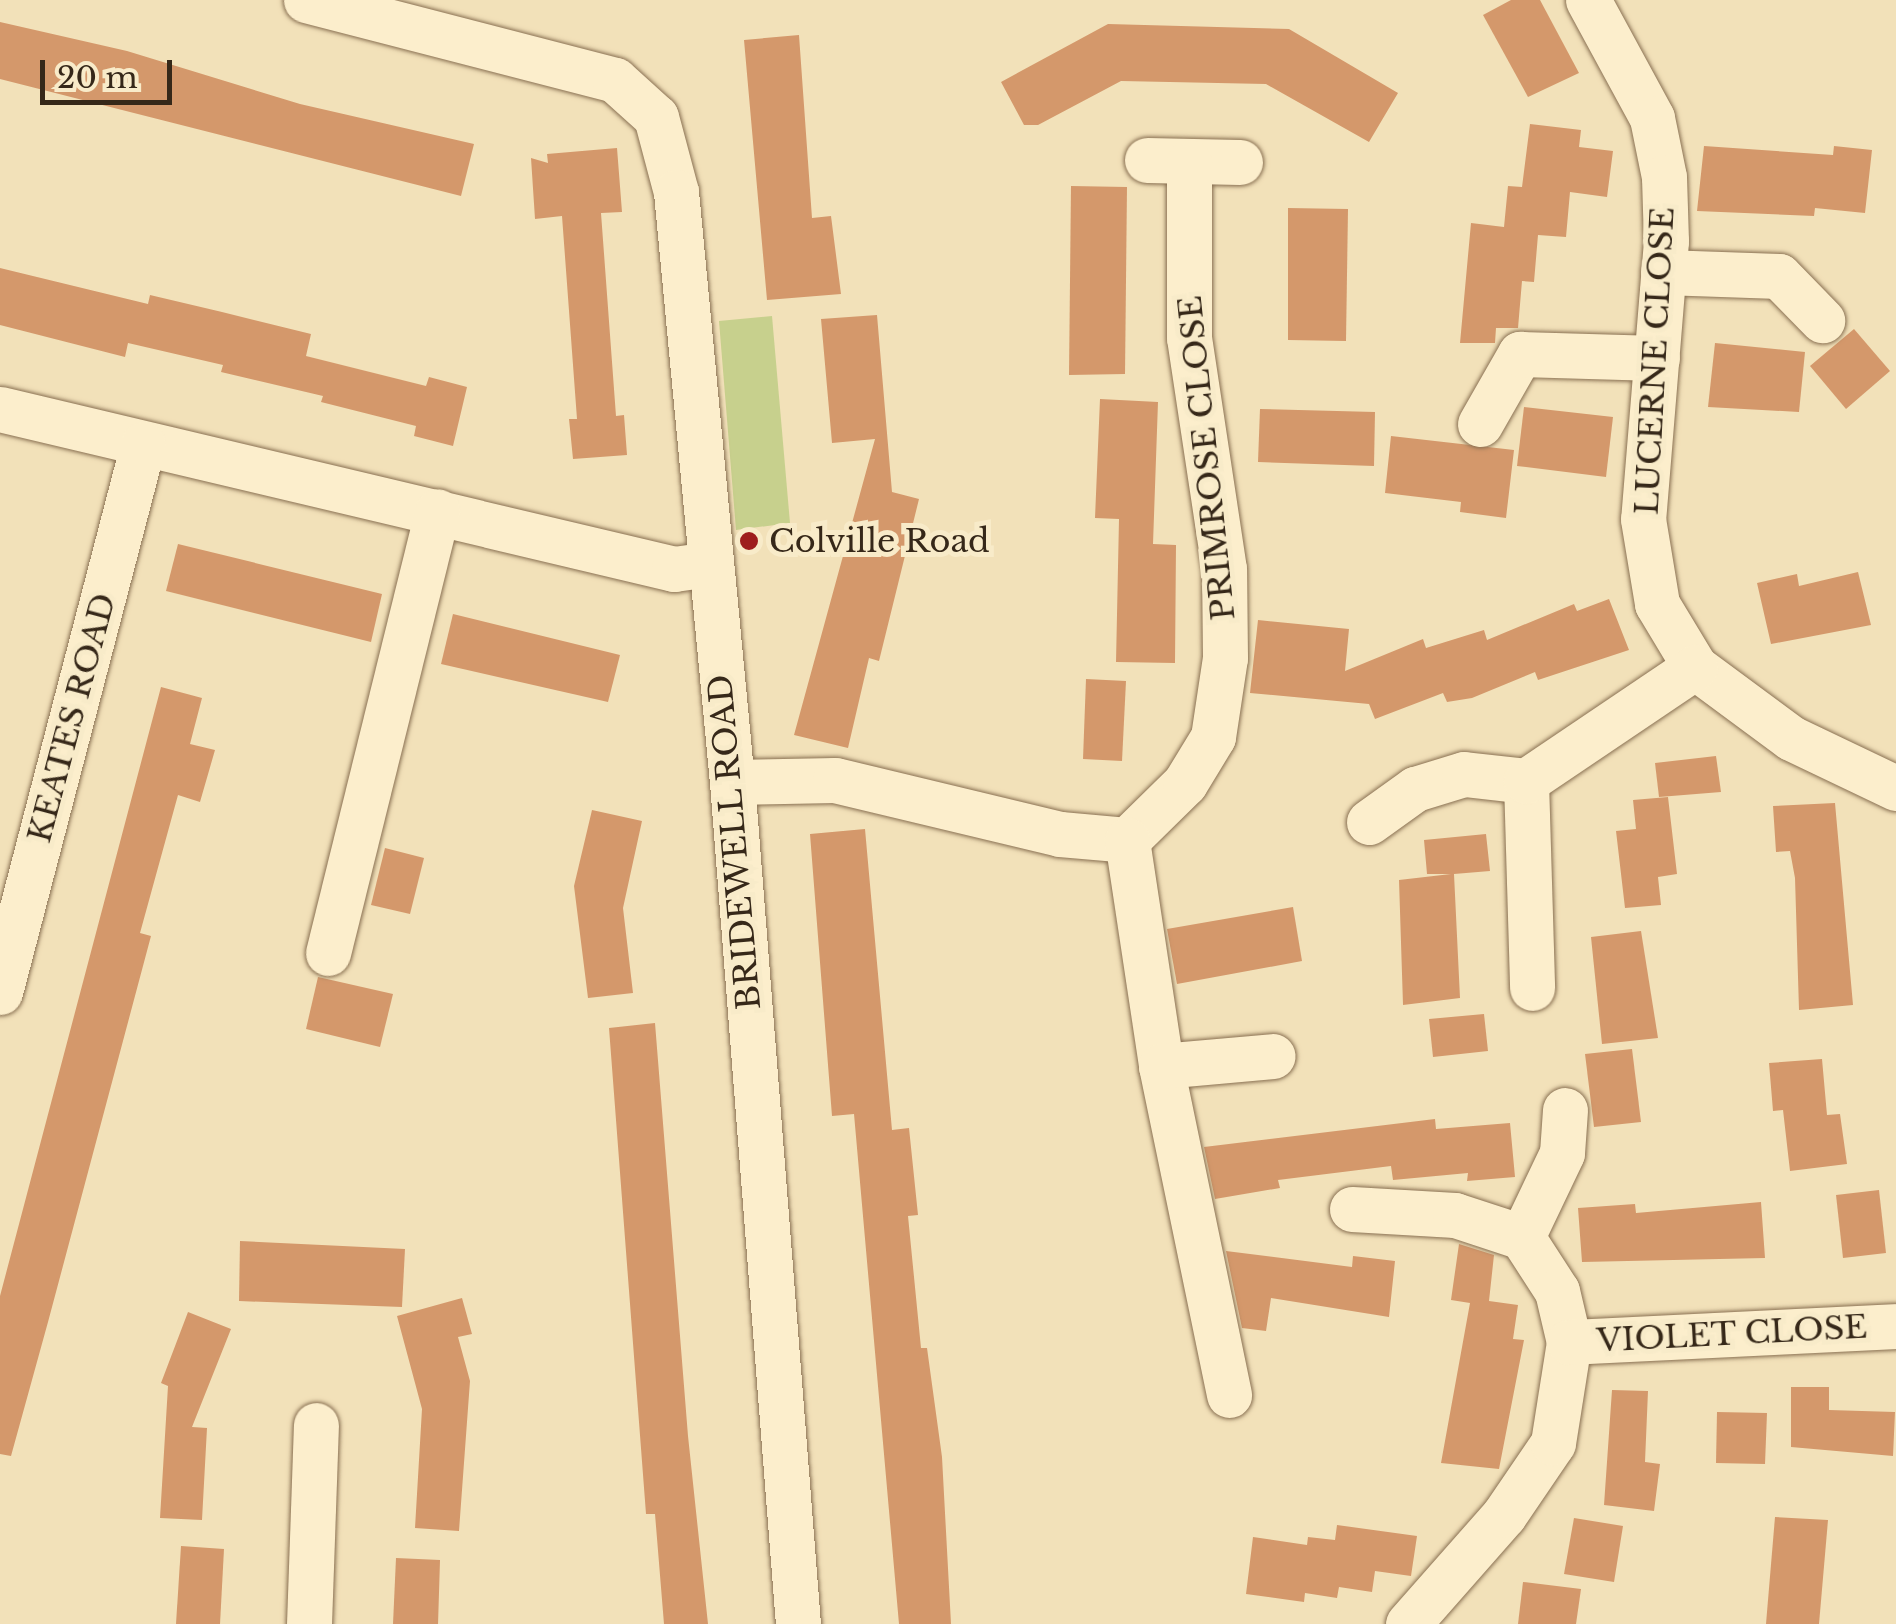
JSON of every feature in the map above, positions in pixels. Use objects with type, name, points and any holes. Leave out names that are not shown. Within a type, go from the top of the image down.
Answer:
[{"type":"street","points":[[306,0],[433,17]]},
{"type":"street","name":"LUCERNE CLOSE","points":[[1588,0],[1652,118],[1664,177],[1663,272],[1643,519],[1656,604],[1695,668],[1791,738],[1896,788]]},
{"type":"street","name":"BRIDEWELL ROAD","points":[[433,17],[615,80],[656,117],[676,192],[732,782],[798,1624]]},
{"type":"street","name":"PRIMROSE CLOSE","points":[[1127,840],[1168,806],[1213,737],[1225,658],[1224,568],[1168,161],[1240,162]]},
{"type":"street","points":[[1663,272],[1778,276],[1822,320]]},
{"type":"street","points":[[1480,424],[1520,354],[1656,358]]},
{"type":"street","points":[[0,408],[674,568],[710,564]]},
{"type":"street","name":"KEATES ROAD","points":[[0,992],[143,444]]},
{"type":"street","points":[[328,952],[438,511]]},
{"type":"street","points":[[1369,822],[1416,789],[1464,774],[1526,781],[1695,668]]},
{"type":"street","points":[[732,782],[835,780],[1060,834],[1127,840],[1161,1066],[1229,1395]]},
{"type":"street","points":[[1526,781],[1532,988]]},
{"type":"street","points":[[1161,1066],[1274,1056]]},
{"type":"street","points":[[1352,1210],[1456,1215],[1522,1237],[1562,1153],[1565,1110]]},
{"type":"street","name":"VIOLET CLOSE","points":[[1408,1624],[1504,1515],[1552,1443],[1569,1342],[1557,1292],[1522,1237]]},
{"type":"street","name":"VIOLET CLOSE","points":[[1569,1342],[1896,1326]]},
{"type":"street","points":[[309,1624],[316,1425]]},
{"type":"green space","points":[[772,316],[790,523],[736,530],[719,321]]},
{"type":"building","points":[[1511,0],[1540,0],[1579,73],[1528,97],[1483,15]]},
{"type":"building","points":[[0,22],[127,51],[300,104],[474,144],[461,196],[0,79]]},
{"type":"building","points":[[1108,24],[1289,29],[1398,93],[1369,142],[1266,84],[1121,81],[1038,125],[1024,125],[1001,82]]},
{"type":"building","points":[[799,35],[812,218],[831,216],[841,294],[767,300],[744,40]]},
{"type":"building","points":[[1530,124],[1581,130],[1579,147],[1613,151],[1607,197],[1570,192],[1566,237],[1538,235],[1534,282],[1522,281],[1518,328],[1496,328],[1495,343],[1460,343],[1471,223],[1504,227],[1508,186],[1522,187]]},
{"type":"building","points":[[1704,146],[1833,155],[1834,146],[1872,150],[1865,213],[1815,208],[1814,216],[1697,211]]},
{"type":"building","points":[[617,148],[622,212],[601,213],[616,416],[624,415],[627,455],[573,459],[569,419],[577,419],[562,216],[535,219],[531,158],[548,163],[547,154]]},
{"type":"building","points":[[1071,186],[1127,187],[1125,374],[1069,375]]},
{"type":"building","points":[[1288,208],[1348,209],[1346,341],[1288,340]]},
{"type":"building","points":[[0,268],[148,304],[150,295],[311,334],[306,356],[426,386],[429,377],[467,387],[453,446],[414,436],[416,426],[321,402],[323,396],[221,372],[223,365],[128,343],[125,357],[0,325]]},
{"type":"building","points":[[877,315],[892,492],[919,499],[879,661],[869,658],[848,748],[794,735],[875,439],[832,443],[821,319]]},
{"type":"building","points":[[1854,329],[1890,371],[1846,409],[1810,366]]},
{"type":"building","points":[[1715,343],[1805,352],[1799,412],[1708,407]]},
{"type":"building","points":[[1100,399],[1158,402],[1153,544],[1176,545],[1175,663],[1116,662],[1119,519],[1095,518]]},
{"type":"building","points":[[1524,407],[1613,417],[1606,477],[1517,466]]},
{"type":"building","points":[[1260,409],[1375,412],[1374,466],[1258,462]]},
{"type":"building","points":[[1391,436],[1514,450],[1506,518],[1460,512],[1461,502],[1385,493]]},
{"type":"building","points":[[178,544],[382,594],[371,642],[166,591]]},
{"type":"building","points":[[1858,572],[1871,625],[1771,644],[1757,583],[1797,574],[1799,586]]},
{"type":"building","points":[[1609,599],[1629,650],[1538,680],[1535,672],[1472,698],[1447,702],[1443,693],[1375,719],[1369,704],[1250,693],[1258,620],[1349,629],[1345,671],[1423,639],[1426,648],[1484,630],[1487,640],[1574,604],[1577,611]]},
{"type":"building","points":[[453,614],[620,655],[608,702],[441,664]]},
{"type":"building","points":[[1086,679],[1126,681],[1122,761],[1083,759]]},
{"type":"building","points":[[161,687],[202,698],[190,744],[215,750],[200,802],[178,795],[140,933],[151,936],[48,1322],[11,1456],[0,1454],[0,1296]]},
{"type":"building","points":[[1716,756],[1721,792],[1659,797],[1655,763]]},
{"type":"building","points":[[1668,797],[1677,874],[1658,877],[1661,905],[1625,908],[1616,831],[1636,829],[1633,800]]},
{"type":"building","points":[[1835,803],[1853,1005],[1799,1010],[1795,878],[1790,851],[1776,852],[1773,806]]},
{"type":"building","points":[[592,810],[642,821],[623,908],[633,993],[588,998],[574,886]]},
{"type":"building","points":[[865,829],[892,1130],[909,1128],[918,1215],[908,1216],[921,1348],[927,1348],[942,1457],[951,1624],[899,1624],[854,1114],[832,1116],[810,834]]},
{"type":"building","points":[[1486,834],[1490,871],[1454,874],[1460,998],[1403,1005],[1399,880],[1451,874],[1427,874],[1424,840]]},
{"type":"building","points":[[385,848],[424,858],[410,914],[371,905]]},
{"type":"building","points":[[1293,907],[1302,961],[1177,984],[1167,929]]},
{"type":"building","points":[[1641,931],[1658,1038],[1602,1044],[1591,937]]},
{"type":"building","points":[[318,977],[393,994],[380,1047],[306,1029]]},
{"type":"building","points":[[1484,1014],[1488,1051],[1433,1057],[1429,1019]]},
{"type":"building","points":[[655,1023],[688,1436],[708,1624],[664,1624],[655,1514],[646,1514],[609,1028]]},
{"type":"building","points":[[1632,1049],[1641,1122],[1594,1127],[1585,1054]]},
{"type":"building","points":[[1822,1059],[1827,1115],[1840,1114],[1847,1164],[1790,1171],[1783,1110],[1773,1111],[1769,1063]]},
{"type":"building","points":[[1435,1119],[1436,1129],[1510,1123],[1515,1177],[1467,1181],[1468,1173],[1393,1180],[1391,1166],[1278,1180],[1280,1188],[1215,1199],[1204,1147]]},
{"type":"building","points":[[1879,1190],[1886,1253],[1843,1258],[1836,1195]]},
{"type":"building","points":[[1761,1202],[1765,1258],[1582,1262],[1578,1208],[1635,1204],[1636,1213]]},
{"type":"building","points":[[240,1241],[405,1249],[402,1307],[239,1301]]},
{"type":"building","points":[[1459,1244],[1494,1255],[1489,1301],[1518,1305],[1513,1339],[1524,1340],[1499,1469],[1441,1463],[1470,1303],[1451,1300]]},
{"type":"building","points":[[1226,1251],[1352,1267],[1353,1256],[1395,1261],[1389,1317],[1271,1298],[1266,1331],[1242,1328]]},
{"type":"building","points":[[462,1298],[472,1334],[458,1337],[470,1381],[459,1531],[415,1528],[422,1409],[397,1316]]},
{"type":"building","points":[[188,1312],[231,1329],[192,1427],[207,1428],[202,1520],[160,1518],[168,1386],[161,1383]]},
{"type":"building","points":[[1791,1387],[1829,1387],[1829,1410],[1895,1412],[1893,1456],[1791,1447]]},
{"type":"building","points":[[1612,1390],[1648,1391],[1645,1462],[1660,1464],[1654,1511],[1604,1505]]},
{"type":"building","points":[[1717,1412],[1767,1413],[1765,1464],[1716,1463]]},
{"type":"building","points":[[1775,1517],[1828,1520],[1819,1624],[1766,1624]]},
{"type":"building","points":[[1574,1518],[1623,1526],[1614,1582],[1564,1574]]},
{"type":"building","points":[[1337,1525],[1417,1536],[1411,1576],[1375,1571],[1372,1592],[1339,1587],[1337,1598],[1305,1593],[1304,1602],[1246,1594],[1253,1537],[1307,1545],[1308,1537],[1335,1540]]},
{"type":"building","points":[[181,1546],[224,1549],[220,1624],[176,1624]]},
{"type":"building","points":[[396,1558],[440,1560],[438,1624],[393,1624]]},
{"type":"building","points":[[1523,1582],[1581,1589],[1576,1624],[1518,1624]]},
{"type":"place","name":"Colville Road","points":[[749,541]]}]
